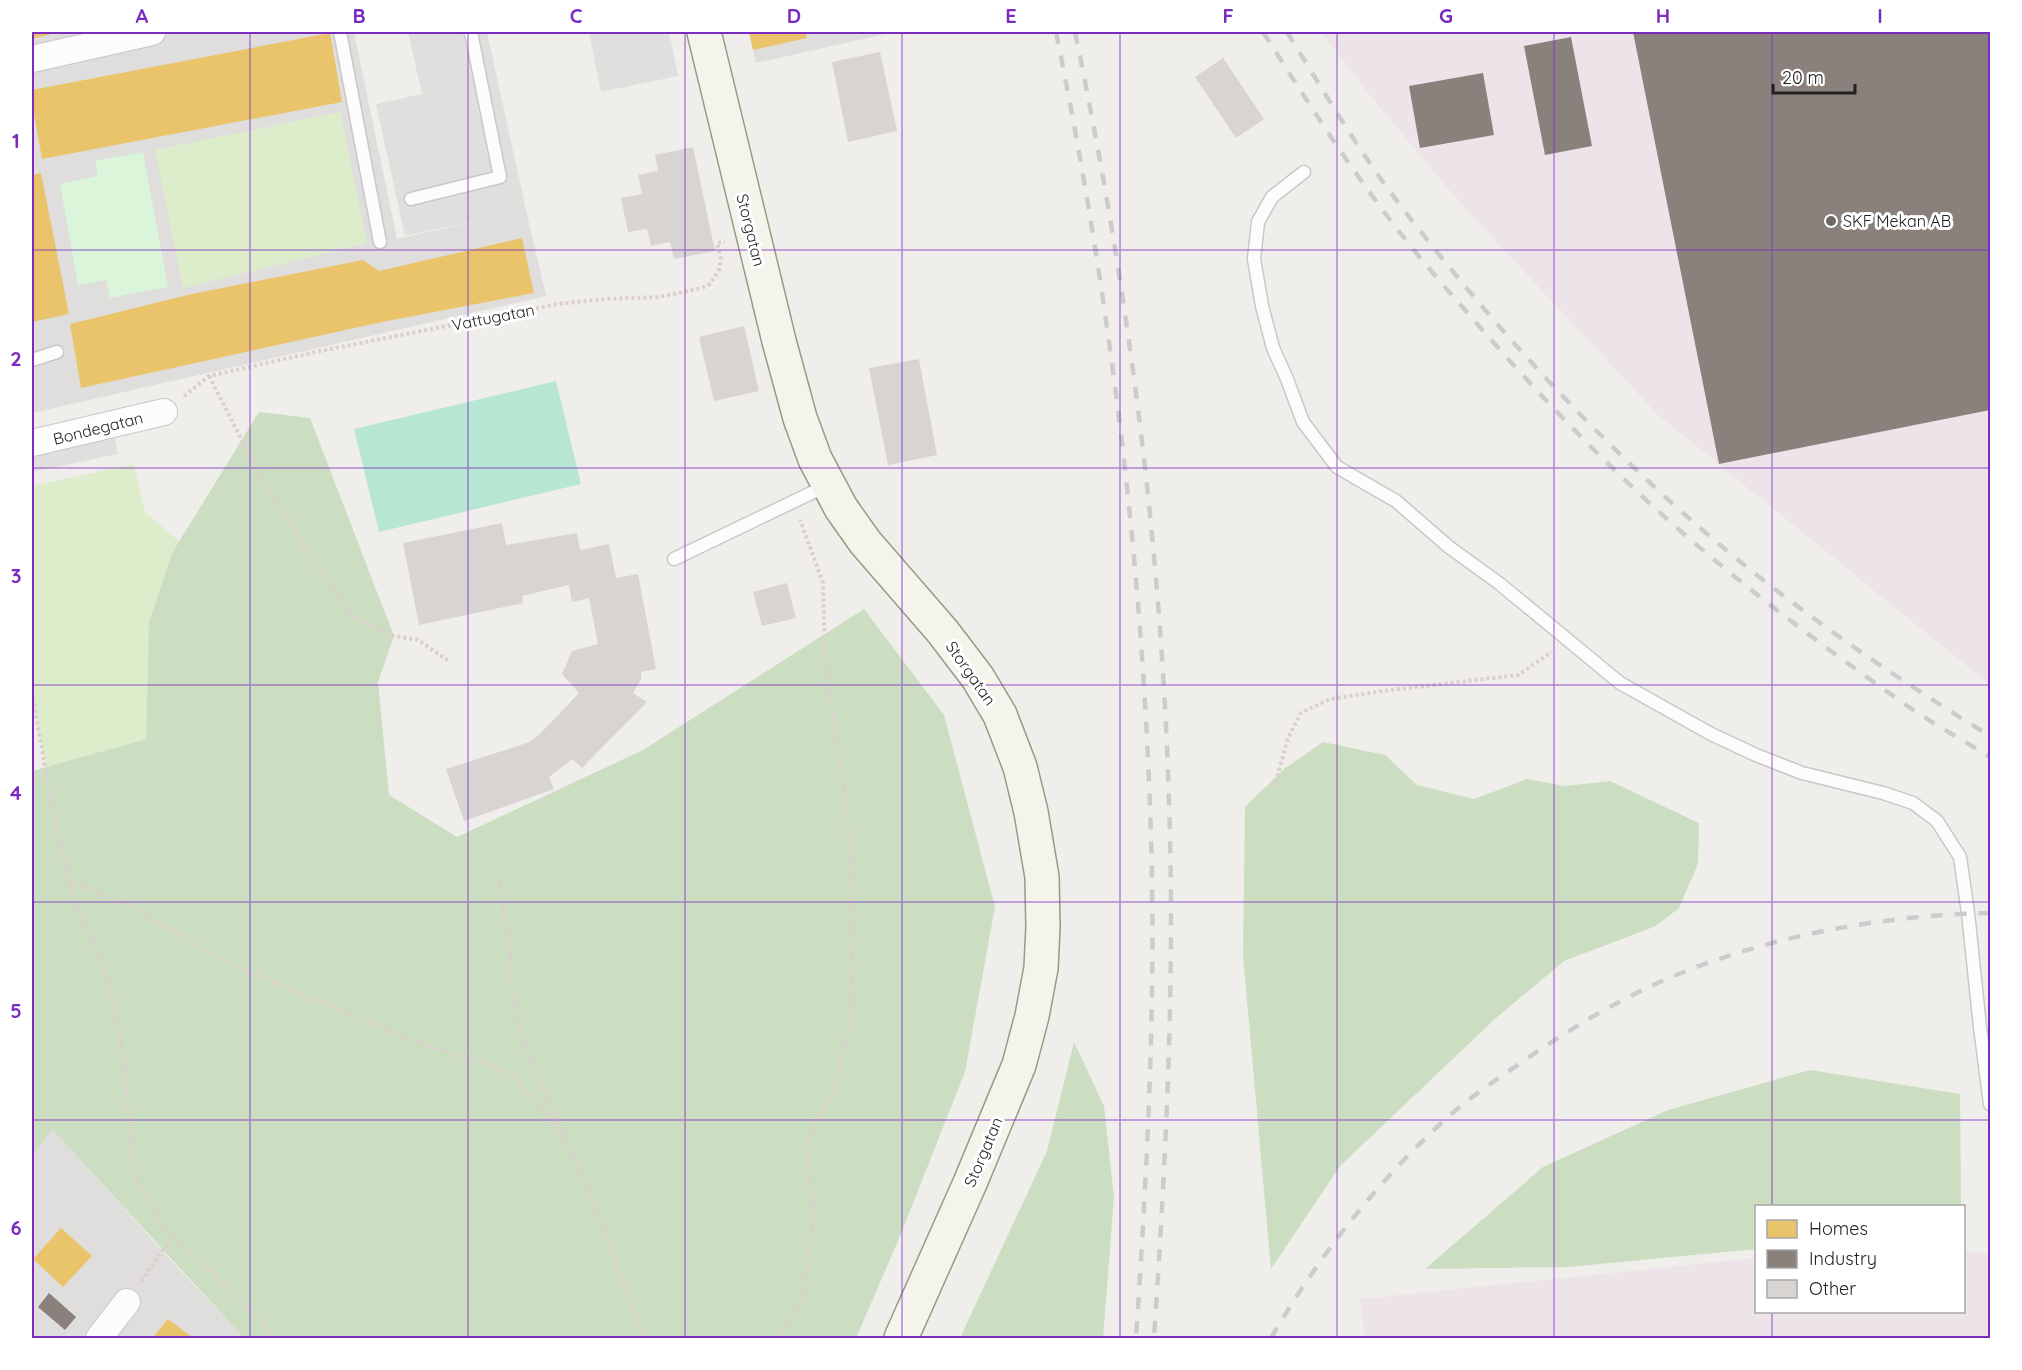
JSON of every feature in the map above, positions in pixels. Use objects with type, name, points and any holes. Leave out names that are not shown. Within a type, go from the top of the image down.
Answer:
[{"type":"street","points":[[32,58],[152,32]]},
{"type":"street","name":"Storgatan","points":[[704,32],[758,260],[800,418],[815,459],[841,508],[865,542],[957,650],[978,678],[1000,715],[1020,767],[1042,877],[1041,968],[1032,1016],[1019,1065],[970,1183],[901,1338]]},
{"type":"street","name":"Bondegatan","points":[[32,443],[164,412]]},
{"type":"street","points":[[99,1338],[127,1302]]},
{"type":"lane","points":[[340,32],[380,242]]},
{"type":"lane","points":[[411,199],[500,177],[471,32]]},
{"type":"lane","points":[[1304,172],[1272,197],[1258,222],[1254,259],[1262,306],[1273,348],[1303,422],[1338,467],[1396,501],[1449,547],[1500,584],[1620,683],[1712,734],[1756,755],[1802,773],[1883,793],[1913,803],[1937,821],[1960,857],[1990,1104]]},
{"type":"lane","points":[[32,360],[57,352]]},
{"type":"lane","points":[[675,559],[829,485]]},
{"type":"path","name":"Vattugatan","points":[[164,412],[209,376],[320,351],[558,304],[659,297],[702,288],[710,284],[719,270],[720,259],[717,243],[724,241],[731,256],[739,263],[758,260]]},
{"type":"path","points":[[209,376],[262,479],[290,521],[305,550],[353,617],[394,636],[418,640],[450,662]]},
{"type":"path","points":[[777,1338],[802,1299],[814,1216],[806,1142],[832,1094],[851,1021],[854,904],[847,812],[825,658],[823,583],[793,501]]},
{"type":"path","points":[[1274,788],[1288,738],[1301,713],[1330,699],[1518,675],[1568,641]]},
{"type":"path","points":[[32,692],[52,808],[69,880],[75,902],[100,957],[109,985],[124,1057],[131,1150],[139,1185],[157,1217],[172,1237],[224,1283],[272,1338]]},
{"type":"path","points":[[69,880],[133,907],[214,956],[274,983],[425,1045],[501,1070],[514,1079],[538,1104],[571,1149]]},
{"type":"path","points":[[500,880],[503,912],[509,937],[511,982],[518,1021],[529,1054],[585,1181],[644,1338]]},
{"type":"path","points":[[127,1302],[172,1237]]},
{"type":"shaded area","points":[[32,32],[354,32],[397,239],[526,210],[546,296],[32,413]]},
{"type":"shaded area","points":[[408,32],[487,32],[526,210],[405,236],[376,104],[422,94]]},
{"type":"shaded area","points":[[589,32],[669,32],[678,76],[601,92]]},
{"type":"shaded area","points":[[749,32],[895,32],[756,63]]},
{"type":"shaded area","points":[[1321,32],[1990,32],[1990,685],[1657,414],[1462,205],[1372,98]]},
{"type":"shaded area","points":[[114,434],[118,454],[32,472],[32,452]]},
{"type":"shaded area","points":[[53,1129],[244,1338],[32,1338],[32,1155]]},
{"type":"shaded area","points":[[1965,1251],[1990,1254],[1990,1338],[1365,1338],[1360,1299],[1755,1258],[1755,1313],[1965,1313]]},
{"type":"green space","points":[[340,112],[367,243],[183,288],[155,150]]},
{"type":"green space","points":[[143,152],[168,287],[110,298],[106,280],[78,285],[60,184],[98,176],[95,161]]},
{"type":"green space","points":[[556,381],[581,484],[379,532],[354,429]]},
{"type":"green space","points":[[259,412],[310,418],[394,636],[378,682],[389,795],[457,837],[643,750],[864,609],[944,715],[995,907],[965,1072],[898,1241],[856,1338],[244,1338],[53,1130],[32,1155],[32,771],[146,739],[149,622],[172,553]]},
{"type":"green space","points":[[134,464],[145,512],[179,541],[172,553],[149,622],[146,739],[46,767],[32,701],[32,486]]},
{"type":"green space","points":[[1323,742],[1385,755],[1417,785],[1474,799],[1527,779],[1565,786],[1610,781],[1699,823],[1698,864],[1679,908],[1656,926],[1564,961],[1497,1017],[1340,1166],[1271,1269],[1243,956],[1245,807],[1284,769]]},
{"type":"green space","points":[[1074,1042],[1104,1106],[1114,1197],[1103,1338],[960,1338],[1047,1151]]},
{"type":"green space","points":[[1810,1070],[1960,1094],[1961,1205],[1755,1205],[1755,1249],[1568,1267],[1425,1269],[1543,1167],[1668,1110]]},
{"type":"building: Homes","points":[[32,32],[59,32],[32,39]]},
{"type":"building: Homes","points":[[749,32],[806,32],[807,38],[753,50]]},
{"type":"building: Homes","points":[[330,33],[342,102],[42,159],[32,103],[32,90]]},
{"type":"building: Homes","points":[[41,173],[69,314],[32,322],[32,175]]},
{"type":"building: Homes","points":[[522,238],[534,293],[382,322],[81,388],[70,324],[192,294],[363,260],[379,271]]},
{"type":"building: Homes","points":[[61,1228],[92,1256],[63,1287],[33,1259]]},
{"type":"building: Homes","points":[[168,1319],[193,1338],[152,1338]]},
{"type":"building: Industry","name":"SKF Mekan AB","points":[[1633,32],[1990,32],[1990,410],[1719,464]]},
{"type":"building: Industry","points":[[1571,37],[1592,146],[1545,155],[1524,46]]},
{"type":"building: Industry","points":[[1483,73],[1494,135],[1420,148],[1409,86]]},
{"type":"building: Industry","points":[[49,1293],[76,1317],[65,1330],[38,1307]]},
{"type":"building: Other","points":[[880,52],[897,131],[848,142],[832,62]]},
{"type":"building: Other","points":[[1223,58],[1264,119],[1236,138],[1195,77]]},
{"type":"building: Other","points":[[693,147],[715,251],[674,259],[670,242],[651,246],[647,229],[628,232],[621,198],[642,194],[638,175],[658,171],[655,155]]},
{"type":"building: Other","points":[[744,326],[759,391],[714,401],[699,337]]},
{"type":"building: Other","points":[[919,359],[937,455],[888,465],[869,368]]},
{"type":"building: Other","points":[[502,523],[506,545],[577,533],[580,550],[609,544],[616,578],[638,574],[656,669],[641,672],[641,679],[633,693],[647,702],[582,768],[572,759],[549,777],[554,789],[464,821],[446,769],[527,743],[539,735],[579,693],[562,674],[572,651],[598,644],[589,598],[572,602],[569,585],[522,596],[523,603],[419,625],[403,543]]},
{"type":"building: Other","points":[[787,583],[796,618],[762,626],[753,592]]},
{"type":"railway","points":[[1056,32],[1092,232],[1121,432],[1132,533],[1147,735],[1152,900],[1151,1025],[1147,1151],[1136,1338]]},
{"type":"railway","points":[[1075,32],[1095,132],[1128,332],[1152,533],[1160,634],[1170,837],[1171,962],[1165,1151],[1154,1338]]},
{"type":"railway","points":[[1263,32],[1337,146],[1409,244],[1504,355],[1603,458],[1675,526],[1772,606],[1906,705],[1990,757]]},
{"type":"railway","points":[[1287,32],[1355,141],[1400,205],[1513,342],[1595,429],[1681,511],[1757,576],[1855,648],[1990,736]]},
{"type":"railway","points":[[1271,1338],[1309,1278],[1351,1220],[1423,1140],[1476,1095],[1583,1022],[1647,988],[1687,971],[1771,943],[1859,925],[1903,919],[1990,913]]},
{"type":"place","name":"SKF Mekan AB","points":[[1831,221]]}]
